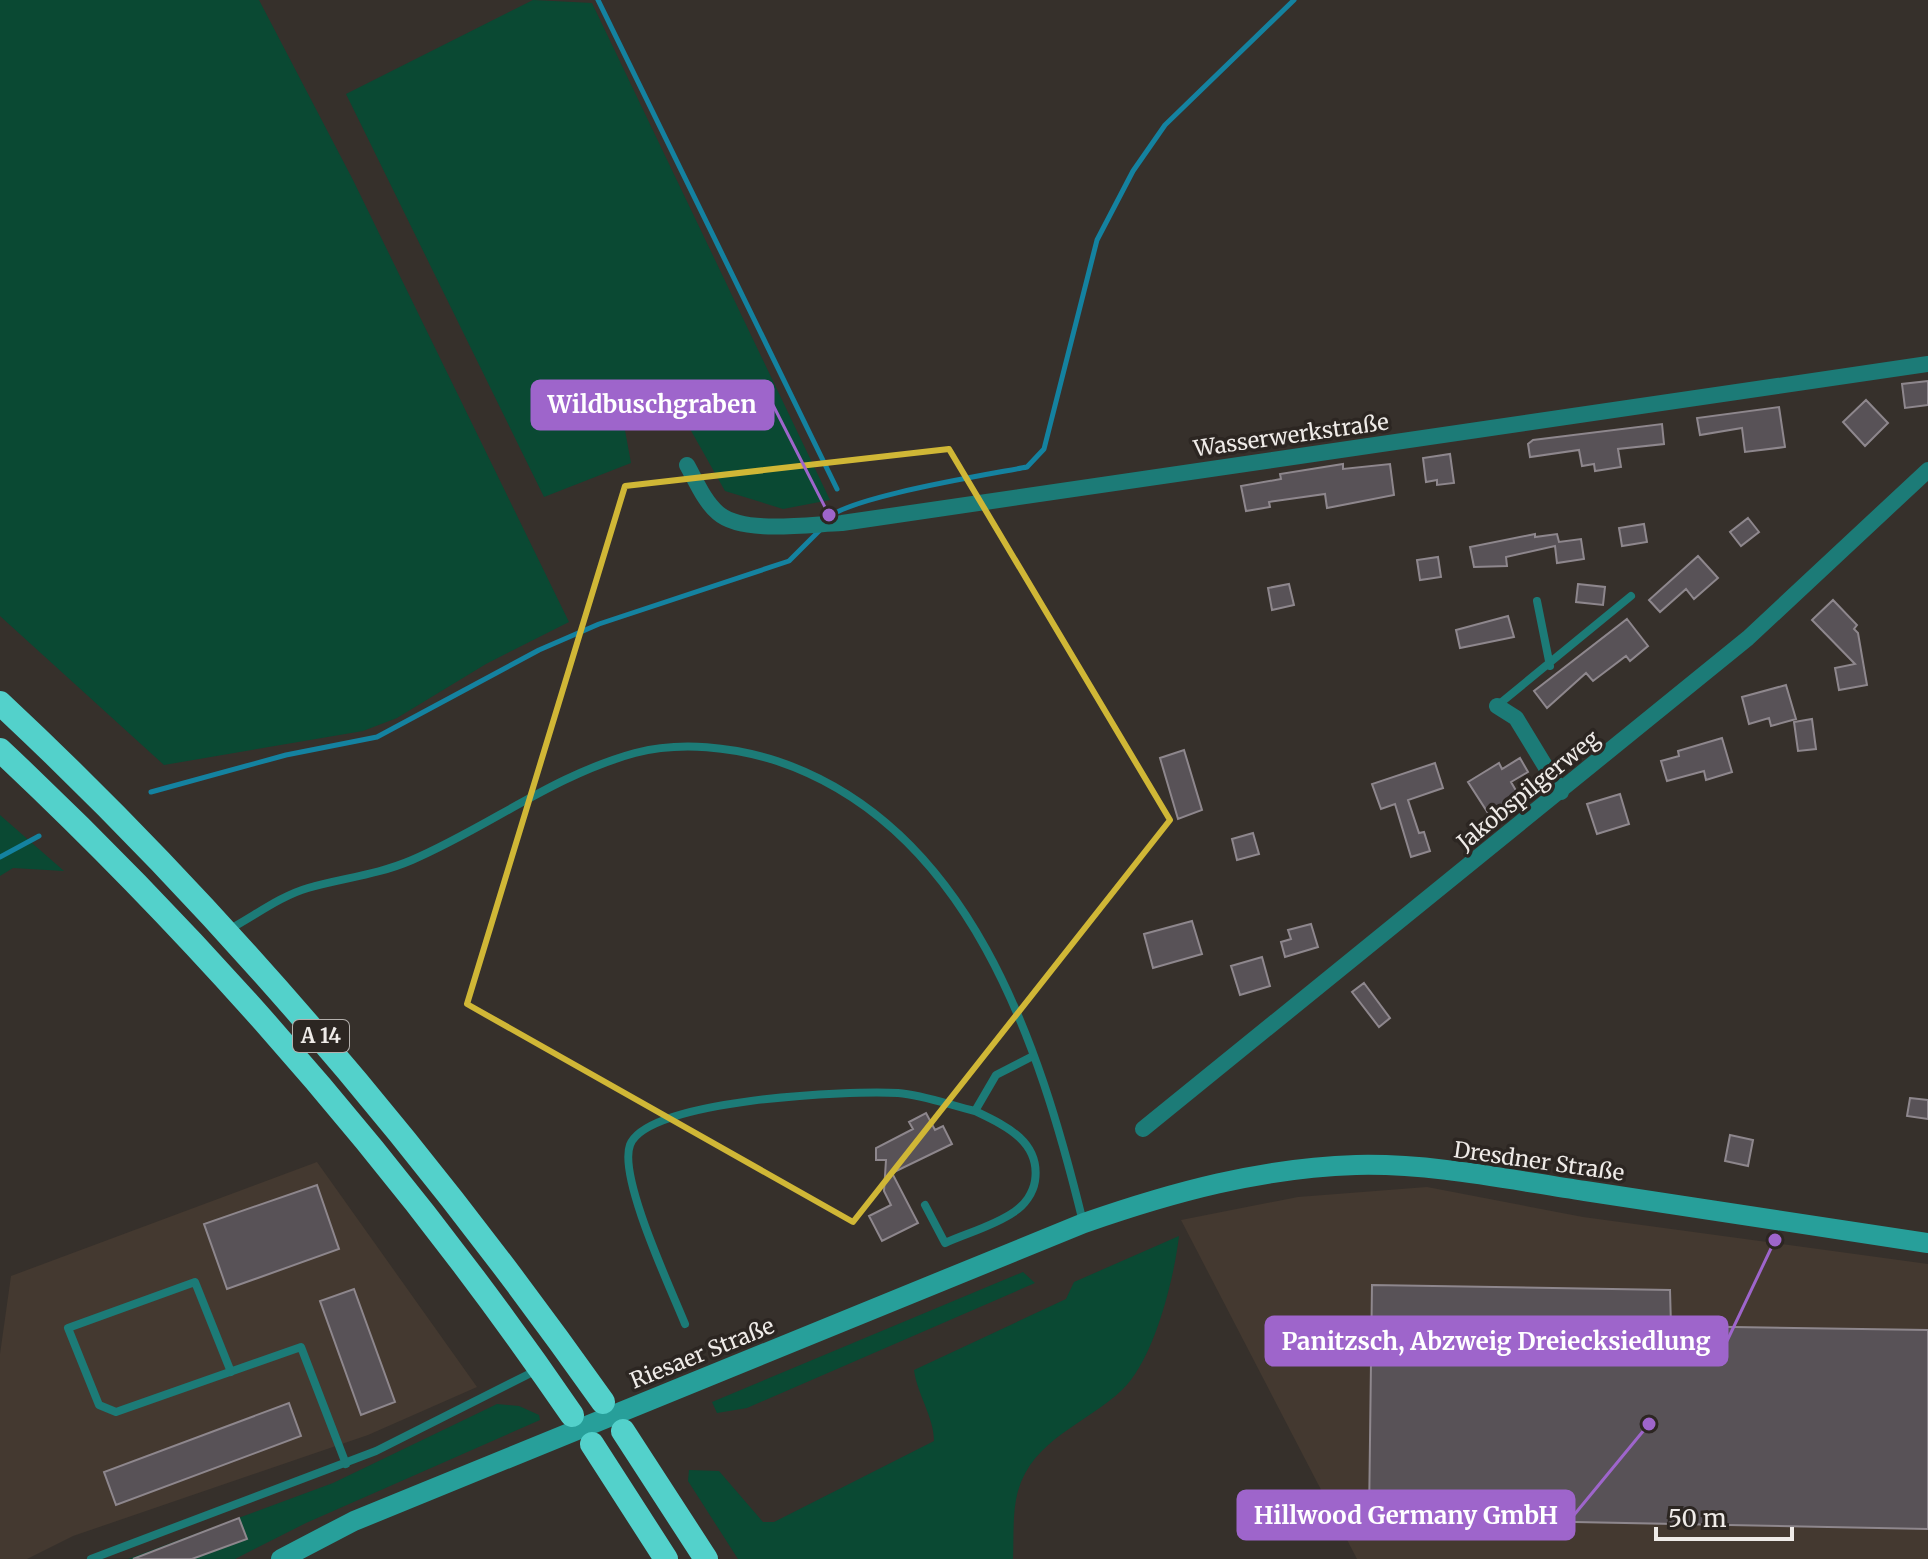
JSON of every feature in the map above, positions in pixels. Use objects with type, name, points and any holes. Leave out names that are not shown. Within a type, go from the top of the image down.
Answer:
[{"type":"highway","name":"A 14","points":[[0,703],[93,792],[227,931],[327,1042],[447,1188],[603,1402]]},
{"type":"highway","name":"A 14","points":[[0,750],[139,887],[294,1056],[415,1202],[572,1415]]},
{"type":"highway","points":[[623,1431],[706,1559]]},
{"type":"highway","points":[[592,1444],[666,1559]]},
{"type":"main road","name":"Dresdner Straße","points":[[1144,1202],[1207,1184],[1286,1170],[1358,1165],[1492,1177],[1928,1243]]},
{"type":"main road","name":"Riesaer Straße","points":[[281,1559],[354,1521],[1084,1223],[1144,1202]]},
{"type":"street","name":"Wasserwerkstraße","points":[[687,465],[707,501],[731,522],[754,526],[842,523],[1928,364]]},
{"type":"street","name":"Jakobspilgerweg","points":[[1143,1129],[1768,621],[1928,470]]},
{"type":"street","points":[[1497,706],[1516,718],[1561,792]]},
{"type":"lane","points":[[1497,706],[1550,666],[1631,596]]},
{"type":"lane","points":[[1537,601],[1550,666]]},
{"type":"lane","points":[[227,931],[305,889],[374,875],[414,859],[556,784],[635,753],[679,747],[743,750],[816,774],[876,814],[923,855],[980,933],[1057,1118],[1084,1223]]},
{"type":"lane","points":[[975,1111],[996,1075],[1033,1056]]},
{"type":"lane","points":[[685,1324],[633,1190],[630,1145],[642,1128],[709,1108],[824,1093],[900,1093],[975,1111],[1008,1127],[1025,1142],[1035,1161],[1033,1188],[1014,1212],[945,1243],[925,1205]]},
{"type":"lane","points":[[231,1372],[195,1282],[68,1328],[99,1405],[116,1412],[231,1372],[301,1347],[346,1464]]},
{"type":"lane","points":[[91,1559],[346,1464],[465,1409],[540,1368]]},
{"type":"highlighted area","points":[[949,449],[1170,820],[853,1222],[467,1004],[625,486]]},
{"type":"shaded area","points":[[317,1162],[477,1387],[368,1435],[73,1536],[27,1559],[0,1559],[0,1354],[11,1276]]},
{"type":"shaded area","points":[[1427,1187],[1583,1217],[1928,1264],[1928,1559],[1357,1559],[1181,1220],[1298,1197]]},
{"type":"green space","points":[[0,0],[259,0],[353,180],[569,622],[486,664],[397,718],[363,731],[164,765],[0,616]]},
{"type":"green space","points":[[533,0],[592,3],[830,500],[783,509],[725,491],[676,404],[622,414],[631,463],[544,497],[346,94]]},
{"type":"green space","points":[[0,815],[64,871],[13,868],[0,876]]},
{"type":"green space","points":[[1179,1236],[1161,1318],[1133,1377],[1108,1402],[1048,1445],[1025,1473],[1015,1508],[1013,1559],[738,1559],[688,1481],[689,1470],[719,1471],[763,1522],[774,1522],[934,1441],[914,1370],[1066,1299],[1074,1282]]},
{"type":"green space","points":[[1023,1272],[1035,1283],[747,1408],[717,1413],[712,1402]]},
{"type":"green space","points":[[497,1404],[519,1406],[539,1415],[540,1420],[306,1523],[235,1559],[128,1559],[333,1483]]},
{"type":"building","points":[[1928,381],[1928,405],[1905,408],[1902,384]]},
{"type":"building","points":[[1866,400],[1888,423],[1865,446],[1843,422]]},
{"type":"building","points":[[1779,407],[1785,447],[1745,452],[1742,428],[1700,435],[1697,418]]},
{"type":"building","points":[[1662,424],[1664,444],[1618,449],[1621,467],[1595,471],[1594,464],[1582,466],[1579,450],[1530,457],[1528,444],[1533,440]]},
{"type":"building","points":[[1450,454],[1454,483],[1437,485],[1437,480],[1426,482],[1423,458]]},
{"type":"building","points":[[1343,464],[1343,469],[1390,464],[1394,495],[1327,508],[1325,494],[1269,502],[1270,507],[1246,511],[1241,486],[1281,479],[1280,474]]},
{"type":"building","points":[[1748,518],[1759,532],[1741,546],[1730,532]]},
{"type":"building","points":[[1644,524],[1647,542],[1622,546],[1619,528]]},
{"type":"building","points":[[1535,534],[1535,537],[1557,534],[1559,542],[1581,539],[1584,559],[1557,563],[1555,546],[1506,557],[1507,566],[1474,567],[1470,547]]},
{"type":"building","points":[[1698,556],[1718,578],[1694,599],[1686,589],[1660,612],[1649,600]]},
{"type":"building","points":[[1438,557],[1441,577],[1420,580],[1417,560]]},
{"type":"building","points":[[1289,584],[1294,605],[1272,610],[1268,588]]},
{"type":"building","points":[[1578,584],[1605,587],[1603,605],[1576,602]]},
{"type":"building","points":[[1833,600],[1857,625],[1854,629],[1858,633],[1867,685],[1839,690],[1835,668],[1855,664],[1812,620]]},
{"type":"building","points":[[1508,616],[1514,637],[1460,648],[1456,630]]},
{"type":"building","points":[[1627,619],[1648,646],[1630,661],[1626,656],[1593,681],[1586,673],[1547,708],[1534,691]]},
{"type":"building","points":[[1786,685],[1796,719],[1771,726],[1769,718],[1749,724],[1742,697]]},
{"type":"building","points":[[1812,719],[1816,749],[1798,751],[1794,722]]},
{"type":"building","points":[[1722,738],[1732,772],[1706,780],[1704,771],[1667,781],[1661,761],[1679,756],[1678,751]]},
{"type":"building","points":[[1184,750],[1202,810],[1178,819],[1160,758]]},
{"type":"building","points":[[1520,758],[1528,772],[1511,782],[1518,794],[1488,813],[1468,782],[1499,763],[1502,769]]},
{"type":"building","points":[[1435,763],[1443,788],[1408,800],[1419,833],[1424,832],[1430,851],[1411,857],[1395,804],[1381,809],[1372,784]]},
{"type":"building","points":[[1620,794],[1629,824],[1597,834],[1587,804]]},
{"type":"building","points":[[1253,833],[1259,854],[1237,860],[1232,839]]},
{"type":"building","points":[[1192,921],[1202,954],[1153,968],[1144,934]]},
{"type":"building","points":[[1311,924],[1318,947],[1285,957],[1281,942],[1291,939],[1288,930]]},
{"type":"building","points":[[1262,957],[1270,986],[1240,995],[1231,966]]},
{"type":"building","points":[[1364,983],[1390,1018],[1379,1027],[1352,992]]},
{"type":"building","points":[[1910,1098],[1928,1100],[1928,1119],[1907,1116]]},
{"type":"building","points":[[926,1113],[935,1130],[943,1126],[952,1144],[892,1173],[918,1223],[882,1241],[869,1216],[891,1205],[884,1191],[886,1160],[876,1160],[876,1148],[913,1129],[909,1122]]},
{"type":"building","points":[[1730,1135],[1753,1140],[1748,1166],[1725,1161]]},
{"type":"building","points":[[317,1185],[339,1249],[227,1289],[204,1224]]},
{"type":"building","points":[[1372,1285],[1670,1290],[1671,1326],[1928,1330],[1928,1529],[1369,1518]]},
{"type":"building","points":[[354,1289],[395,1402],[361,1415],[320,1301]]},
{"type":"building","points":[[289,1403],[301,1436],[116,1505],[104,1472]]},
{"type":"building","points":[[239,1518],[247,1539],[192,1559],[133,1559]]},
{"type":"waterway","points":[[598,0],[837,489]]},
{"type":"waterway","points":[[825,521],[836,512],[886,496],[1027,467],[1044,449],[1097,240],[1133,171],[1165,125],[1294,0]]},
{"type":"waterway","points":[[151,792],[286,755],[377,737],[539,650],[599,624],[789,561],[820,530]]},
{"type":"waterway","points":[[0,857],[39,836]]},
{"type":"place","name":"Wildbuschgraben","points":[[829,515]]},
{"type":"place","name":"Panitzsch, Abzweig Dreiecksiedlung","points":[[1775,1240]]},
{"type":"place","name":"Hillwood Germany GmbH","points":[[1649,1424]]}]
